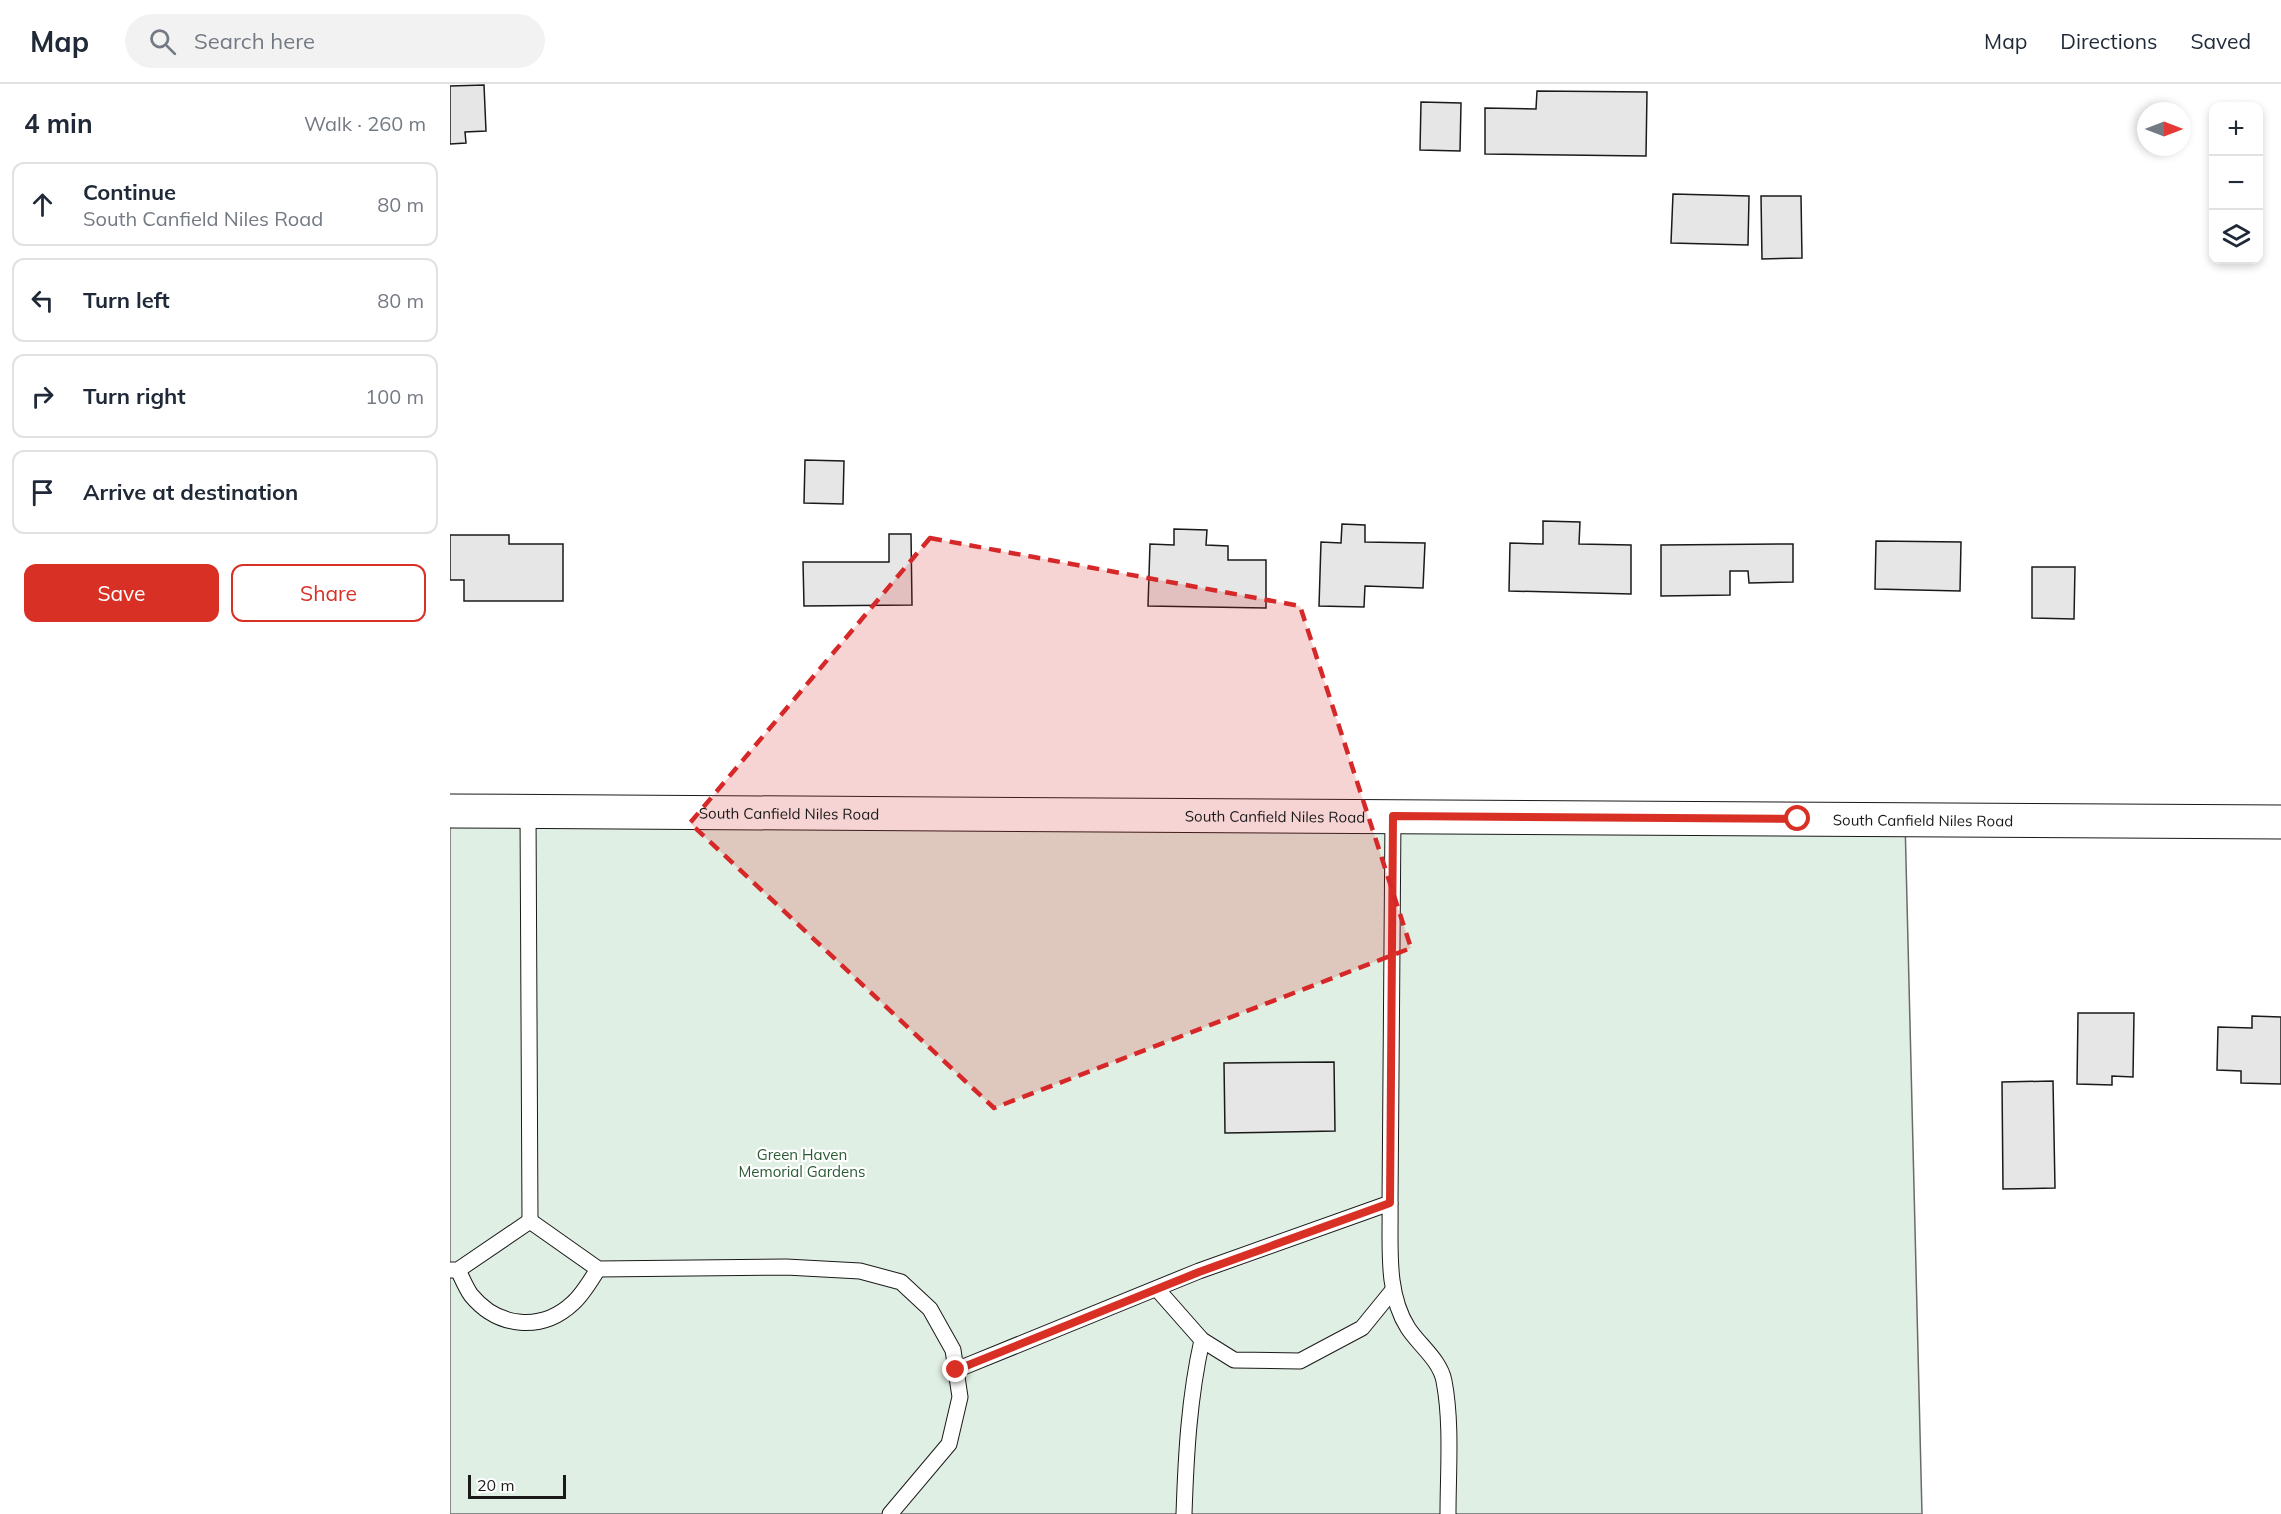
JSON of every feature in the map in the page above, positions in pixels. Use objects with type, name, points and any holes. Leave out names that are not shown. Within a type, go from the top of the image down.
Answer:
[{"type":"main road","name":"South Canfield Niles Road","points":[[450,811],[2281,822]]},
{"type":"lane","points":[[528,811],[530,1221]]},
{"type":"lane","points":[[1393,816],[1390,1203],[1393,1290],[1408,1328],[1429,1352],[1444,1379],[1448,1432],[1448,1514]]},
{"type":"lane","points":[[956,1370],[1156,1289],[1390,1203]]},
{"type":"lane","points":[[530,1221],[598,1269],[786,1267],[860,1271],[901,1282],[930,1309],[953,1350],[960,1397],[949,1444],[890,1514]]},
{"type":"lane","points":[[530,1221],[454,1270],[471,1295],[496,1317],[522,1323],[551,1319],[574,1303],[598,1269]]},
{"type":"lane","points":[[1156,1289],[1203,1340],[1234,1360],[1300,1361],[1362,1328],[1393,1290]]},
{"type":"lane","points":[[1184,1514],[1186,1447],[1193,1386],[1203,1340]]},
{"type":"highlighted area","points":[[930,538],[1300,606],[1411,948],[994,1108],[690,823]]},
{"type":"green space","name":"Green Haven Memorial Gardens","points":[[450,811],[1905,820],[1922,1514],[450,1514]]},
{"type":"building","points":[[484,85],[486,131],[465,132],[466,143],[450,144],[450,86]]},
{"type":"building","points":[[1537,91],[1647,92],[1646,156],[1485,154],[1485,108],[1536,109]]},
{"type":"building","points":[[1421,102],[1461,103],[1460,151],[1420,150]]},
{"type":"building","points":[[1673,194],[1749,196],[1748,245],[1671,243]]},
{"type":"building","points":[[1761,196],[1801,196],[1802,258],[1762,259]]},
{"type":"building","points":[[805,460],[844,461],[843,504],[804,503]]},
{"type":"building","points":[[1543,521],[1580,522],[1579,544],[1631,545],[1631,594],[1509,591],[1510,543],[1543,544]]},
{"type":"building","points":[[1342,524],[1365,525],[1365,542],[1425,543],[1423,588],[1365,586],[1364,607],[1319,606],[1321,542],[1341,543]]},
{"type":"building","points":[[1174,529],[1207,530],[1206,545],[1228,546],[1228,560],[1266,560],[1266,608],[1148,606],[1150,544],[1174,545]]},
{"type":"building","points":[[889,534],[911,534],[912,605],[804,606],[803,562],[889,562]]},
{"type":"building","points":[[450,535],[509,535],[509,544],[563,544],[563,601],[464,601],[464,580],[450,580]]},
{"type":"building","points":[[1876,541],[1961,542],[1960,591],[1875,589]]},
{"type":"building","points":[[1793,544],[1793,582],[1749,583],[1748,571],[1730,571],[1730,595],[1661,596],[1661,545]]},
{"type":"building","points":[[2032,567],[2075,567],[2074,619],[2032,618]]},
{"type":"building","points":[[2078,1013],[2134,1013],[2133,1077],[2112,1076],[2112,1085],[2077,1084]]},
{"type":"building","points":[[2252,1016],[2281,1017],[2281,1084],[2241,1083],[2241,1071],[2217,1070],[2218,1027],[2252,1028]]},
{"type":"building","points":[[1334,1062],[1335,1131],[1225,1133],[1224,1063]]},
{"type":"building","points":[[2053,1081],[2055,1188],[2003,1189],[2002,1082]]},
{"type":"route","points":[[956,1370],[1199,1272],[1390,1203],[1393,816],[1798,819]]}]
